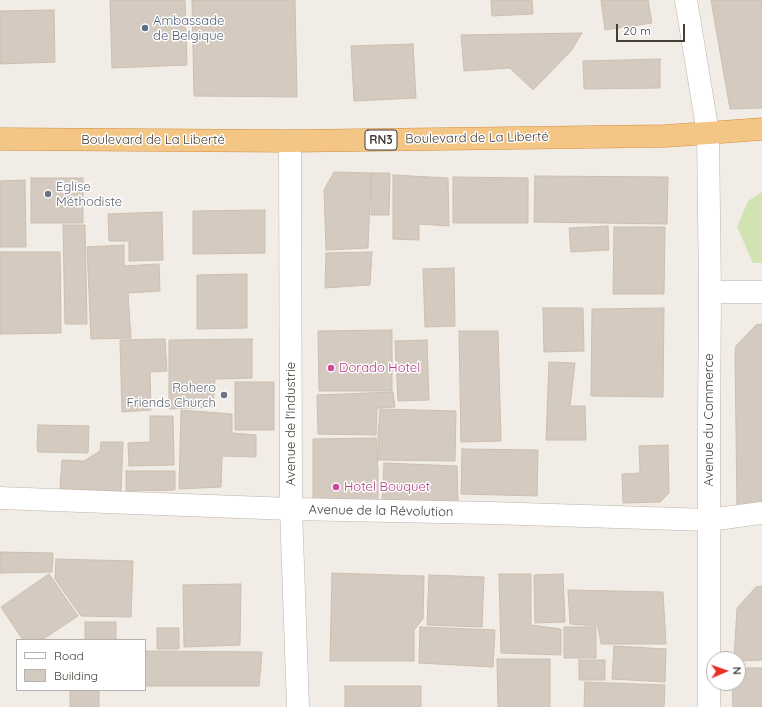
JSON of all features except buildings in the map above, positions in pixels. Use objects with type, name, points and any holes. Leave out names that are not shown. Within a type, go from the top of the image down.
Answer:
[{"type":"highway","name":"Boulevard de La Liberté","points":[[0,139],[290,141],[657,136],[708,134],[762,129]]},
{"type":"street","name":"Avenue du Commerce","points":[[686,0],[708,134],[710,292],[710,707]]},
{"type":"street","name":"Avenue de l'Industrie","points":[[290,141],[291,509],[298,707]]},
{"type":"street","points":[[710,292],[762,292]]},
{"type":"street","name":"Avenue de la Révolution","points":[[0,498],[291,509],[709,520],[762,513]]},
{"type":"green space","points":[[762,192],[762,263],[753,263],[737,227],[748,201]]},
{"type":"place","name":"Ambassade de Belgique","points":[[145,28]]},
{"type":"place","name":"Eglise Méthodiste","points":[[48,194]]},
{"type":"place","name":"Dorado Hotel","points":[[331,368]]},
{"type":"place","name":"Rohero Friends Church","points":[[224,395]]},
{"type":"place","name":"Hotel Bouquet","points":[[336,487]]}]
